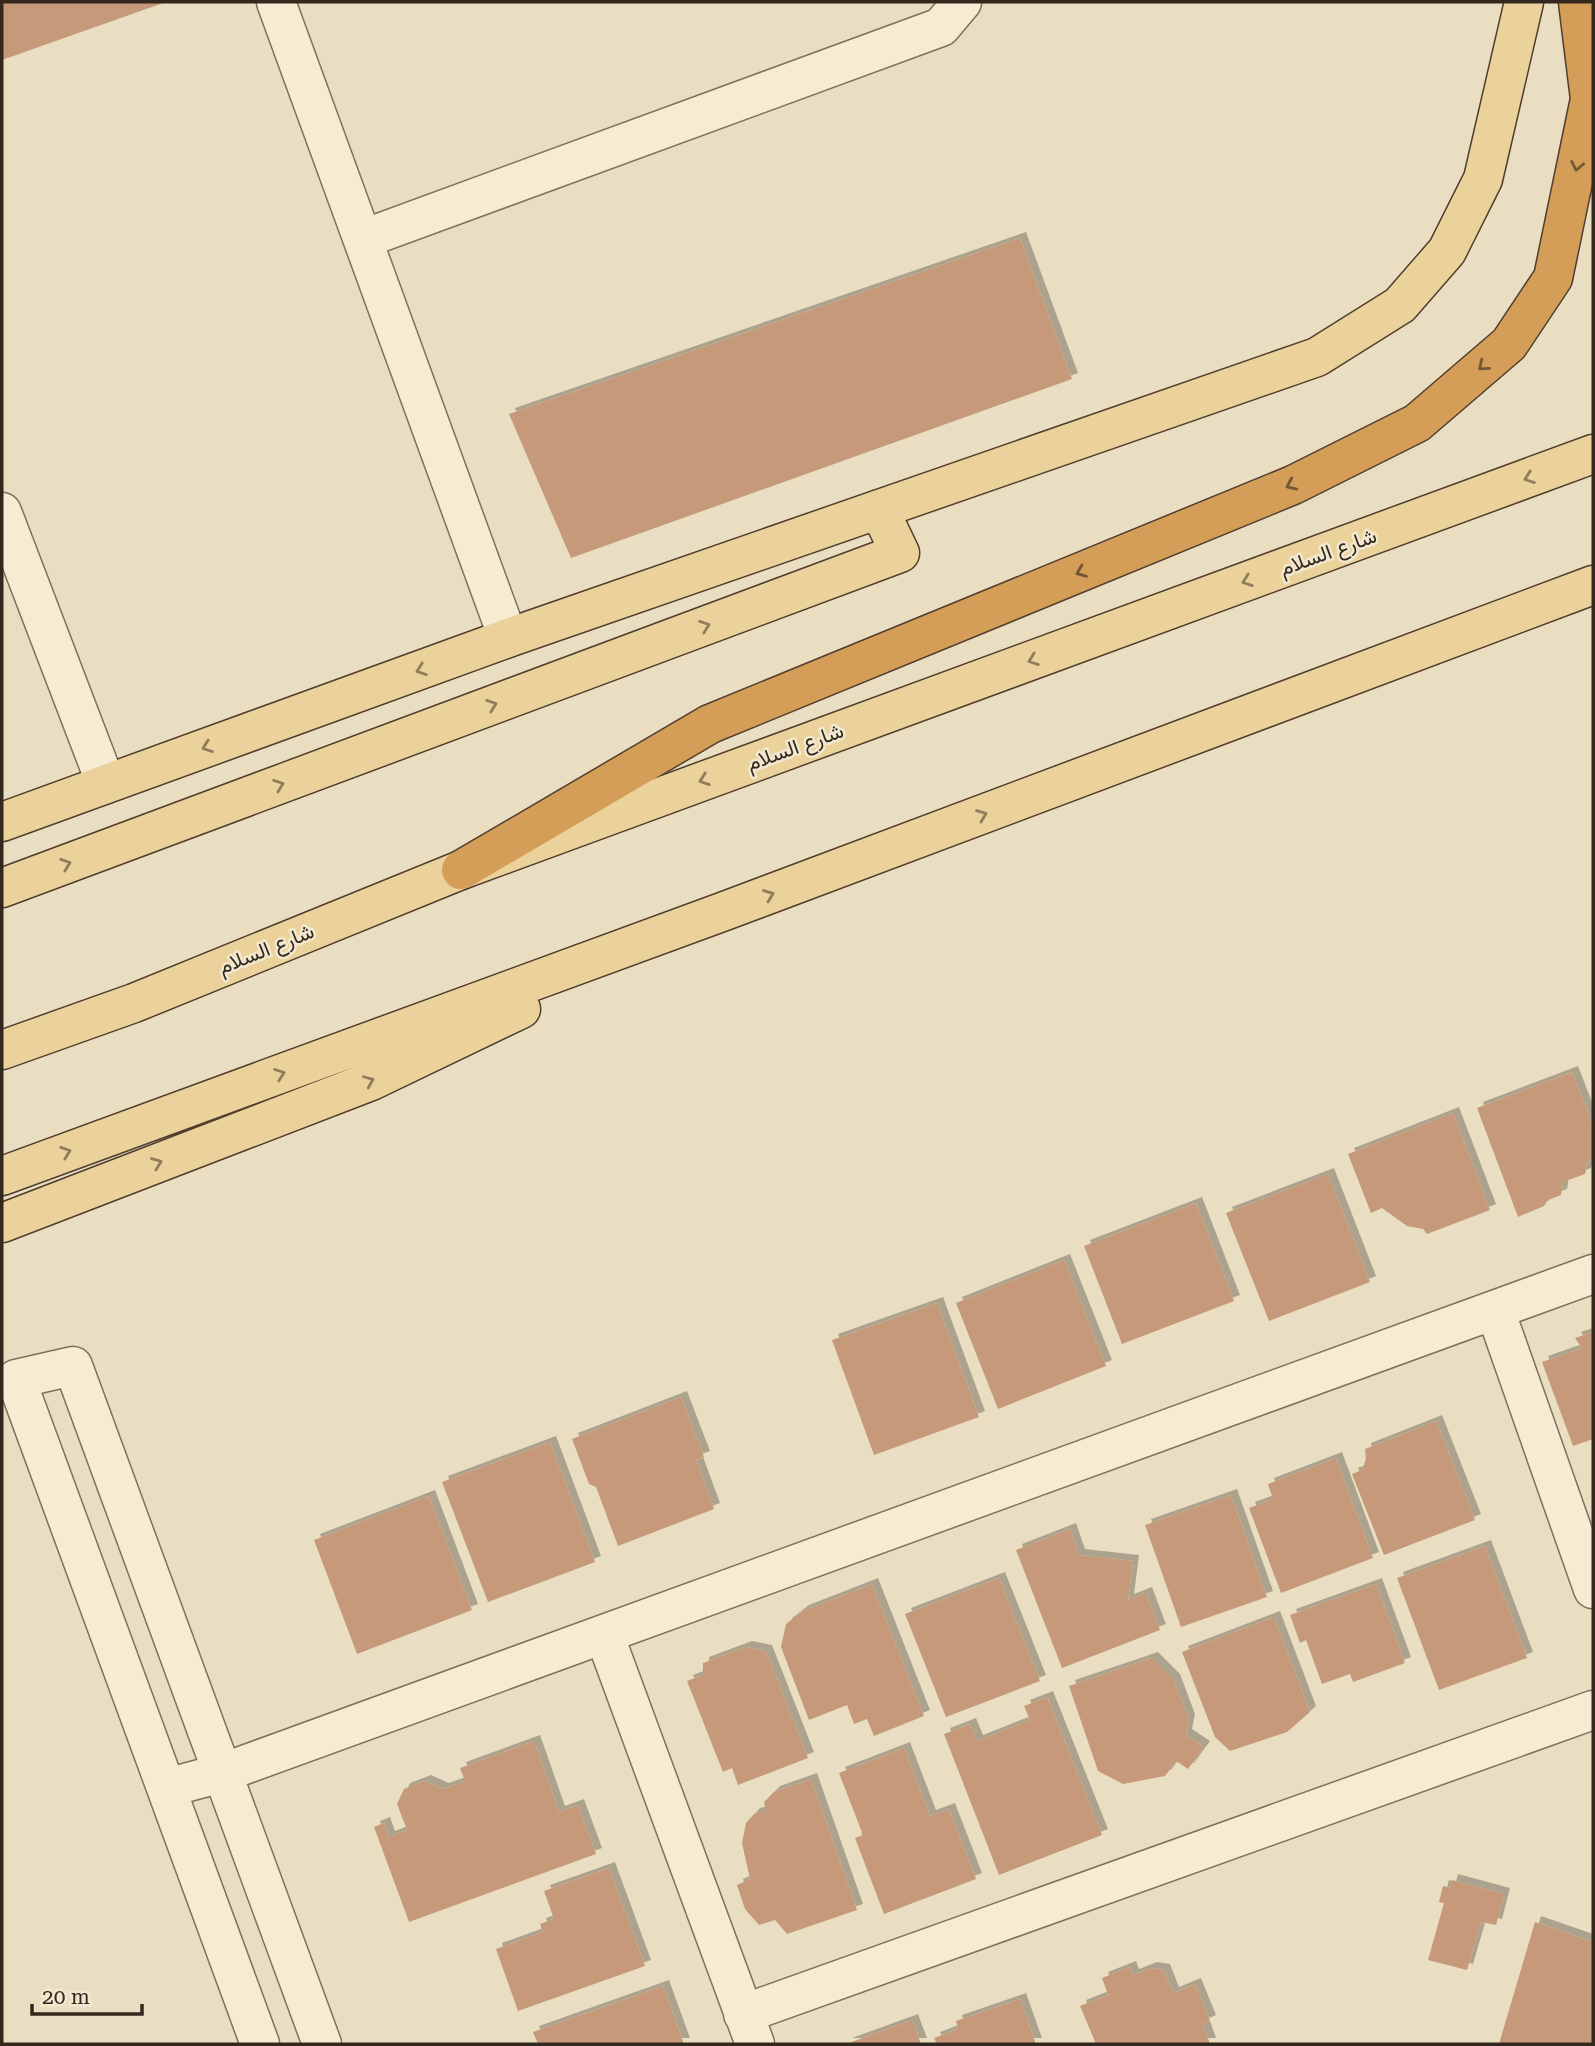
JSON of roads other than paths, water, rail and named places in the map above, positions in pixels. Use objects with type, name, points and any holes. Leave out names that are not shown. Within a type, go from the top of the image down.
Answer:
[{"type":"highway","points":[[461,870],[710,724],[1293,485],[1417,423],[1509,344],[1553,278],[1590,99],[1578,2]]},
{"type":"main road","points":[[2,822],[508,638],[1317,357],[1400,304],[1447,251],[1483,179],[1524,2]]},
{"type":"main road","name":"شارع السلام","points":[[2,1051],[134,1003],[461,870],[1593,454]]},
{"type":"main road","points":[[2,888],[900,553],[879,509]]},
{"type":"main road","points":[[2,1176],[722,912],[1593,585]]},
{"type":"main road","points":[[2,1223],[371,1081],[722,912]]},
{"type":"main road","points":[[2,1030],[134,1003]]},
{"type":"street","points":[[276,2],[508,638]]},
{"type":"street","points":[[363,240],[941,27],[962,2]]},
{"type":"street","points":[[2,512],[106,784]]},
{"type":"street","points":[[166,1788],[222,1773],[1593,1274]]},
{"type":"street","points":[[1495,1310],[1593,1589]]},
{"type":"street","points":[[260,2044],[166,1788],[9,1381],[73,1366],[322,2044]]},
{"type":"street","points":[[604,1634],[749,2029],[1593,1710]]}]
